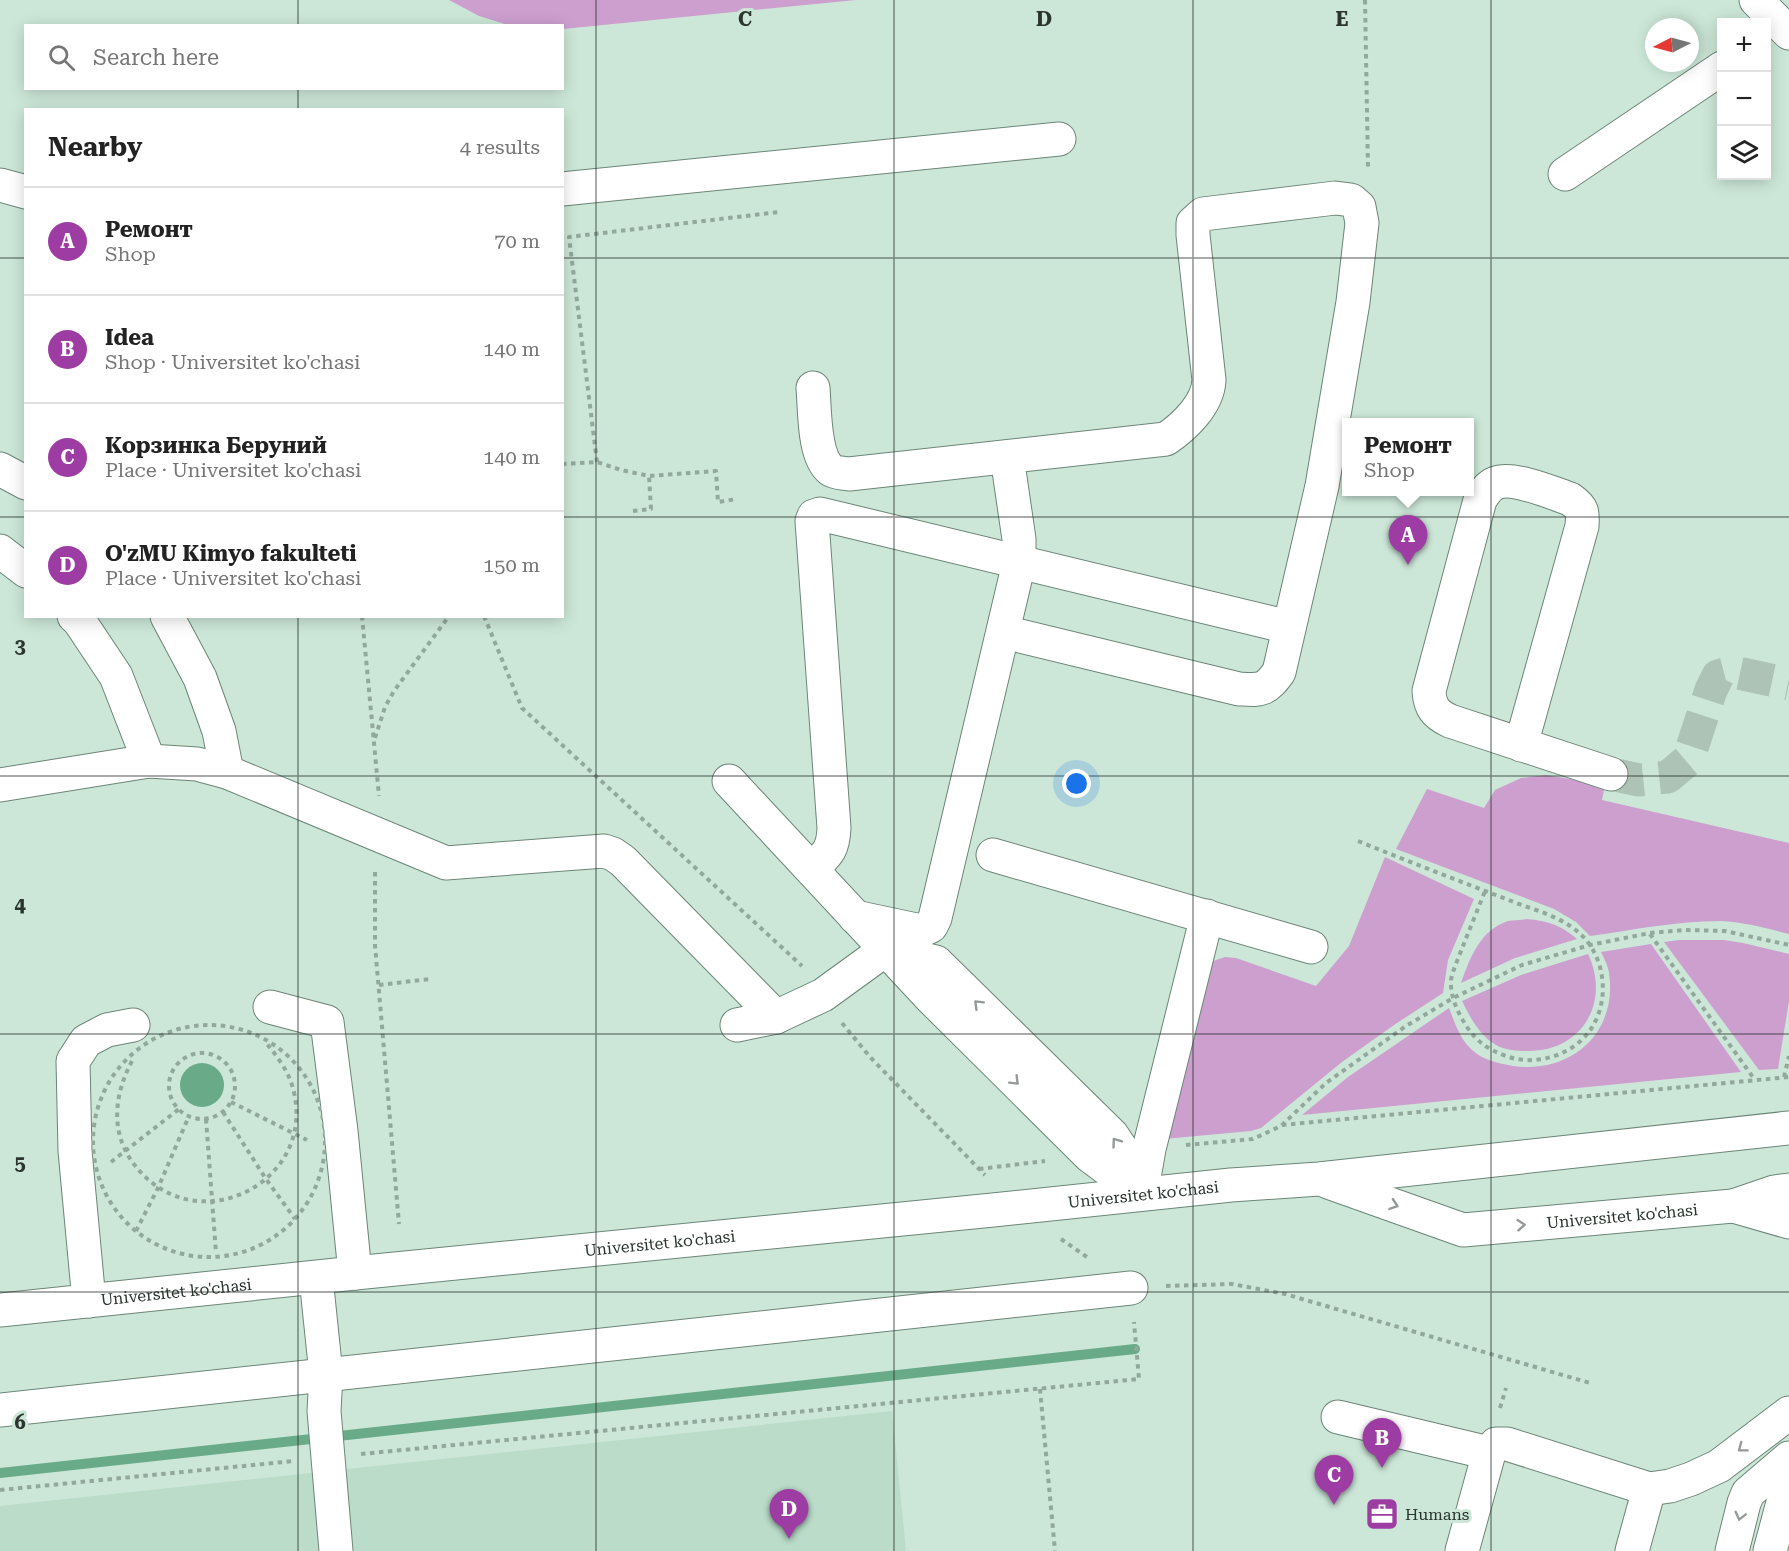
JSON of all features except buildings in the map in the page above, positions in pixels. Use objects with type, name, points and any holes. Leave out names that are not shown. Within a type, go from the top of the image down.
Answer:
[{"type":"street","points":[[1565,174],[1717,71]]},
{"type":"street","points":[[564,189],[1059,139]]},
{"type":"street","points":[[0,184],[24,191]]},
{"type":"street","points":[[813,388],[818,443],[823,462],[833,472],[849,474],[1166,439],[1177,431],[1209,391],[1193,223],[1203,214],[1335,198],[1351,200],[1359,207],[1362,223],[1353,302],[1322,486],[1279,672],[1269,685],[1258,690],[1239,689],[1004,632]]},
{"type":"street","points":[[855,917],[921,931],[931,926],[935,918],[1020,563],[1019,539],[1007,457]]},
{"type":"street","points":[[0,469],[24,482]]},
{"type":"street","points":[[1521,745],[1582,526],[1583,513],[1578,504],[1570,499],[1510,480],[1497,482],[1487,488],[1480,500],[1429,691],[1430,701],[1439,716],[1450,721],[1521,745],[1611,774]]},
{"type":"street","points":[[812,869],[830,852],[834,828],[812,521],[814,516],[820,514],[1289,627]]},
{"type":"street","points":[[0,551],[24,569]]},
{"type":"street","points":[[76,618],[116,676],[149,761]]},
{"type":"street","points":[[168,618],[200,678],[219,731],[227,772]]},
{"type":"street","points":[[0,785],[149,761],[197,764],[227,772],[446,863],[604,851],[623,861],[776,1017]]},
{"type":"street","points":[[729,781],[931,998],[1090,1156],[1141,1194]]},
{"type":"street","points":[[993,855],[1311,947]]},
{"type":"street","points":[[1141,1194],[1149,1149],[1208,916]]},
{"type":"street","points":[[737,1025],[776,1017],[823,995],[885,950],[936,962],[1112,1136],[1124,1153],[1141,1194]]},
{"type":"street","points":[[270,1007],[327,1022],[341,1131],[355,1273]]},
{"type":"street","points":[[89,1300],[75,1151],[73,1061],[86,1041],[107,1030],[135,1037]]},
{"type":"street","name":"Universitet ko'chasi","points":[[0,1310],[1231,1185],[1319,1179],[1789,1128]]},
{"type":"street","name":"Universitet ko'chasi","points":[[1319,1179],[1463,1230],[1733,1206],[1774,1192],[1789,1190]]},
{"type":"street","points":[[1733,1206],[1789,1222]]},
{"type":"street","points":[[316,1278],[326,1374],[324,1411],[336,1551]]},
{"type":"street","points":[[0,1410],[1131,1288]]},
{"type":"street","points":[[1462,1551],[1489,1453],[1496,1444],[1507,1444],[1649,1489],[1670,1486],[1719,1466],[1789,1413]]},
{"type":"street","points":[[1338,1417],[1489,1453]]},
{"type":"street","points":[[1732,1551],[1748,1493],[1789,1458]]},
{"type":"street","points":[[1770,1551],[1789,1480]]},
{"type":"street","points":[[1632,1551],[1649,1489]]},
{"type":"path","points":[[1359,207],[1368,180],[1365,0]]},
{"type":"path","points":[[597,462],[569,237],[778,212]]},
{"type":"path","points":[[564,464],[597,462],[649,476],[716,471],[718,502],[737,499]]},
{"type":"path","points":[[633,511],[651,509],[649,476]]},
{"type":"path","points":[[362,618],[380,813],[375,856],[375,945],[399,1224]]},
{"type":"path","points":[[374,741],[385,707],[394,691],[448,618]]},
{"type":"path","points":[[485,618],[522,708],[807,971],[840,1021],[870,1057],[1015,1207],[1131,1288],[1232,1284],[1285,1294],[1590,1383]]},
{"type":"path","points":[[1358,841],[1485,891],[1555,919],[1573,928],[1590,945],[1596,957],[1602,974],[1603,994],[1595,1022],[1582,1039],[1569,1050],[1554,1057],[1535,1061],[1513,1059],[1492,1051],[1474,1037],[1461,1017],[1453,998],[1452,978],[1485,891]]},
{"type":"path","points":[[1149,1149],[1254,1139],[1281,1126],[1326,1083],[1406,1026],[1453,998],[1522,965],[1590,945],[1650,933],[1685,930],[1725,931],[1789,945]]},
{"type":"path","points":[[1650,933],[1755,1080]]},
{"type":"path","points":[[379,985],[430,979]]},
{"type":"path","points":[[190,1026],[234,1028],[262,1038],[286,1054],[304,1076],[317,1101],[324,1130],[320,1174],[310,1198],[295,1219],[272,1238],[245,1251],[217,1257],[188,1255],[160,1246],[136,1231],[119,1215],[97,1173],[93,1149],[95,1121],[103,1094],[135,1037],[149,1041],[190,1026]]},
{"type":"path","points":[[135,1037],[119,1088],[117,1109],[118,1130],[125,1150],[139,1172],[158,1188],[175,1197],[212,1202],[241,1195],[266,1179],[284,1159],[294,1134],[296,1107],[291,1082],[279,1059],[262,1038]]},
{"type":"path","points":[[194,1054],[216,1055],[225,1061],[235,1080],[235,1092],[231,1102],[223,1112],[206,1119],[189,1116],[179,1109],[170,1091],[170,1080],[176,1066],[194,1054]]},
{"type":"path","points":[[1281,1126],[1787,1077],[1789,1056]]},
{"type":"path","points":[[231,1102],[324,1148]]},
{"type":"path","points":[[97,1173],[179,1109]]},
{"type":"path","points":[[223,1112],[295,1219]]},
{"type":"path","points":[[136,1231],[158,1188],[189,1116]]},
{"type":"path","points":[[206,1119],[217,1257]]},
{"type":"path","points":[[979,1169],[1090,1156]]},
{"type":"path","points":[[0,1490],[327,1453],[1139,1379],[1131,1288]]},
{"type":"path","points":[[1040,1389],[1055,1551]]},
{"type":"shaded area","points":[[449,0],[856,0],[564,29],[564,24],[505,24],[479,16]]},
{"type":"shaded area","points":[[1546,775],[1605,785],[1602,800],[1789,843],[1789,934],[1746,924],[1704,921],[1590,936],[1576,922],[1554,909],[1396,849],[1427,789],[1484,808],[1495,790],[1521,778]]},
{"type":"shaded area","points":[[1385,857],[1474,899],[1448,960],[1443,993],[1342,1062],[1261,1128],[1251,1131],[1164,1139],[1213,961],[1225,957],[1236,958],[1316,986],[1349,946]]},
{"type":"shaded area","points":[[1527,919],[1554,924],[1577,939],[1515,958],[1461,983],[1477,946],[1490,931],[1508,921]]},
{"type":"shaded area","points":[[1724,940],[1789,954],[1789,1001],[1778,1069],[1759,1070],[1664,942]]},
{"type":"shaded area","points":[[1651,944],[1741,1072],[1302,1115],[1348,1077],[1449,1008],[1463,1040],[1475,1053],[1485,1058],[1513,1066],[1534,1067],[1554,1063],[1571,1056],[1586,1045],[1598,1031],[1606,1014],[1610,995],[1609,973],[1601,952]]},
{"type":"shaded area","points":[[1588,954],[1594,972],[1596,990],[1593,1006],[1587,1021],[1577,1033],[1563,1043],[1546,1049],[1527,1051],[1499,1047],[1480,1031],[1462,1001],[1521,975]]},
{"type":"shaded area","points":[[202,1063],[211,1064],[218,1069],[223,1076],[223,1094],[218,1101],[211,1106],[202,1107],[193,1106],[186,1101],[181,1094],[180,1085],[181,1076],[186,1069],[193,1064]]},
{"type":"shaded area","points":[[892,1411],[906,1551],[0,1551],[0,1506]]},
{"type":"waterway","points":[[0,1473],[1135,1349]]},
{"type":"tunnel","points":[[1611,774],[1639,780],[1668,777],[1688,760],[1711,690],[1718,676],[1733,672],[1789,684]]},
{"type":"place","name":"Ремонт","points":[[1408,565]]},
{"type":"place","name":"Idea","points":[[1382,1468]]},
{"type":"place","name":"Корзинка Беруний","points":[[1334,1505]]},
{"type":"place","name":"Humans","points":[[1382,1514]]},
{"type":"place","name":"O'zMU Kimyo fakulteti","points":[[789,1539]]}]
